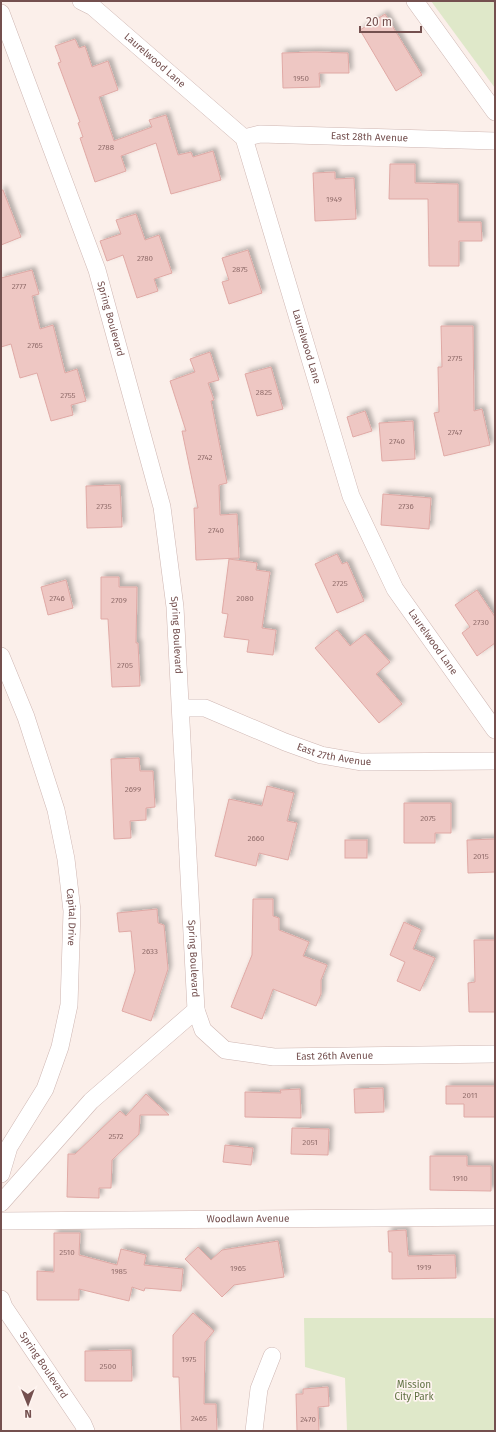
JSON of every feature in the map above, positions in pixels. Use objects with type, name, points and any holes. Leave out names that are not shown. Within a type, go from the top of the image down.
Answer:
[{"type":"street","name":"Laurelwood Lane","points":[[81,1],[93,7],[244,138],[351,496],[395,589],[495,730]]},
{"type":"street","points":[[415,1],[495,112]]},
{"type":"street","name":"Spring Boulevard","points":[[1,13],[97,270],[162,507],[175,607],[196,1010],[91,1101],[1,1203]]},
{"type":"street","name":"East 28th Avenue","points":[[244,138],[260,134],[495,141]]},
{"type":"street","name":"Capital Drive","points":[[1,656],[26,717],[56,810],[66,859],[72,911],[69,1005],[60,1047],[45,1089],[9,1147],[1,1174]]},
{"type":"street","name":"East 27th Avenue","points":[[181,708],[205,708],[321,755],[361,762],[495,761]]},
{"type":"street","name":"East 26th Avenue","points":[[196,1010],[203,1030],[225,1050],[274,1056],[495,1054]]},
{"type":"street","name":"Woodlawn Avenue","points":[[1,1221],[495,1217]]},
{"type":"street","name":"Spring Boulevard","points":[[1,1298],[4,1307],[84,1424],[86,1431]]},
{"type":"street","points":[[254,1431],[259,1389],[272,1356]]},
{"type":"path","points":[[494,1],[495,5]]},
{"type":"green space","points":[[431,1],[495,1],[495,88]]},
{"type":"green space","name":"Mission City Park","points":[[304,1318],[495,1318],[495,1431],[347,1431],[345,1378],[305,1367]]},
{"type":"building","points":[[385,14],[422,75],[396,91],[360,30]]},
{"type":"building","points":[[75,39],[79,48],[85,46],[92,67],[108,61],[118,90],[99,97],[114,141],[152,127],[149,120],[166,115],[178,155],[191,152],[193,157],[213,151],[221,180],[171,194],[156,143],[121,156],[126,171],[95,182],[80,138],[83,137],[78,123],[80,122],[58,63],[61,62],[55,46]]},
{"type":"building","points":[[282,53],[348,53],[349,73],[319,73],[320,87],[283,88]]},
{"type":"building","points":[[390,164],[415,164],[415,183],[458,184],[458,222],[481,222],[482,241],[459,241],[459,266],[429,266],[428,199],[389,199]]},
{"type":"building","points":[[335,172],[335,179],[354,178],[356,219],[315,221],[313,173]]},
{"type":"building","points":[[1,190],[3,190],[21,237],[1,245]]},
{"type":"building","points":[[136,214],[145,240],[159,235],[172,273],[154,279],[158,291],[137,298],[123,255],[107,261],[100,241],[121,234],[116,220]]},
{"type":"building","points":[[248,250],[262,293],[229,304],[222,282],[229,280],[222,258]]},
{"type":"building","points":[[32,270],[39,294],[32,296],[40,329],[53,325],[65,373],[77,369],[86,401],[71,405],[73,415],[51,421],[37,373],[20,378],[11,344],[1,347],[1,278]]},
{"type":"building","points":[[441,326],[473,326],[474,411],[482,409],[490,445],[444,456],[434,413],[439,412],[438,367],[442,367]]},
{"type":"building","points":[[210,352],[219,380],[208,383],[214,400],[211,401],[227,483],[219,485],[220,515],[237,514],[239,558],[196,560],[194,508],[198,508],[182,431],[186,431],[170,381],[195,372],[190,359]]},
{"type":"building","points":[[271,367],[283,409],[257,416],[245,374]]},
{"type":"building","points":[[365,411],[372,431],[353,437],[347,417]]},
{"type":"building","points":[[413,421],[415,459],[382,461],[379,423]]},
{"type":"building","points":[[120,485],[122,527],[87,528],[86,486]]},
{"type":"building","points":[[383,494],[431,498],[429,529],[381,525]]},
{"type":"building","points":[[337,554],[342,564],[347,562],[364,601],[337,613],[315,564]]},
{"type":"building","points":[[229,559],[257,563],[256,570],[270,572],[262,628],[276,630],[273,655],[247,652],[249,640],[224,637],[228,614],[222,613]]},
{"type":"building","points":[[101,577],[119,577],[119,587],[137,587],[136,643],[138,643],[140,686],[112,687],[108,619],[101,619]]},
{"type":"building","points":[[66,580],[73,608],[48,615],[41,587]]},
{"type":"building","points":[[477,590],[495,617],[495,643],[477,656],[462,633],[470,627],[455,605]]},
{"type":"building","points":[[337,630],[350,646],[365,634],[390,662],[376,674],[402,704],[379,723],[315,648]]},
{"type":"building","points":[[139,758],[140,771],[153,771],[155,807],[146,808],[146,820],[130,821],[131,838],[114,839],[111,759]]},
{"type":"building","points":[[267,786],[294,793],[287,821],[297,823],[288,860],[259,853],[256,866],[215,856],[229,799],[262,806]]},
{"type":"building","points":[[404,803],[451,803],[451,833],[435,833],[435,843],[404,843]]},
{"type":"building","points":[[495,839],[495,872],[468,873],[467,840]]},
{"type":"building","points":[[345,840],[367,840],[367,858],[345,858]]},
{"type":"building","points":[[253,899],[273,899],[273,916],[279,918],[279,930],[309,942],[303,956],[327,965],[321,980],[321,994],[316,1006],[273,989],[262,1019],[231,1007],[252,955]]},
{"type":"building","points":[[157,909],[158,923],[164,925],[168,969],[151,1021],[122,1011],[135,971],[131,931],[119,932],[117,913]]},
{"type":"building","points":[[404,922],[421,930],[413,949],[435,958],[420,991],[397,981],[405,962],[390,955]]},
{"type":"building","points":[[474,940],[495,940],[495,1012],[469,1012],[468,983],[475,982]]},
{"type":"building","points":[[446,1086],[495,1086],[495,1117],[464,1117],[464,1104],[446,1104]]},
{"type":"building","points":[[383,1088],[384,1112],[355,1113],[354,1089]]},
{"type":"building","points":[[300,1089],[301,1118],[245,1117],[245,1092],[281,1093],[280,1090]]},
{"type":"building","points":[[146,1094],[169,1115],[140,1115],[139,1134],[112,1160],[111,1188],[99,1188],[99,1198],[67,1197],[68,1154],[75,1154],[120,1111],[126,1116]]},
{"type":"building","points":[[292,1128],[329,1129],[328,1155],[291,1154]]},
{"type":"building","points":[[225,1145],[253,1148],[251,1165],[223,1162]]},
{"type":"building","points":[[430,1156],[467,1156],[467,1166],[491,1166],[491,1191],[430,1190]]},
{"type":"building","points":[[406,1230],[408,1256],[455,1255],[456,1278],[392,1279],[392,1252],[389,1252],[388,1231]]},
{"type":"building","points":[[54,1233],[80,1233],[79,1255],[117,1265],[121,1249],[146,1255],[144,1265],[183,1269],[181,1291],[145,1288],[144,1291],[132,1287],[129,1301],[79,1289],[79,1300],[37,1300],[37,1271],[54,1272]]},
{"type":"building","points":[[278,1241],[284,1277],[234,1285],[222,1297],[185,1259],[198,1247],[211,1260],[222,1250]]},
{"type":"building","points":[[193,1313],[214,1331],[205,1342],[204,1404],[216,1404],[217,1431],[181,1431],[179,1377],[173,1377],[173,1335]]},
{"type":"building","points":[[131,1350],[132,1381],[85,1381],[85,1351]]},
{"type":"building","points":[[328,1387],[329,1406],[318,1407],[319,1431],[297,1431],[296,1394],[303,1394],[303,1389]]}]
